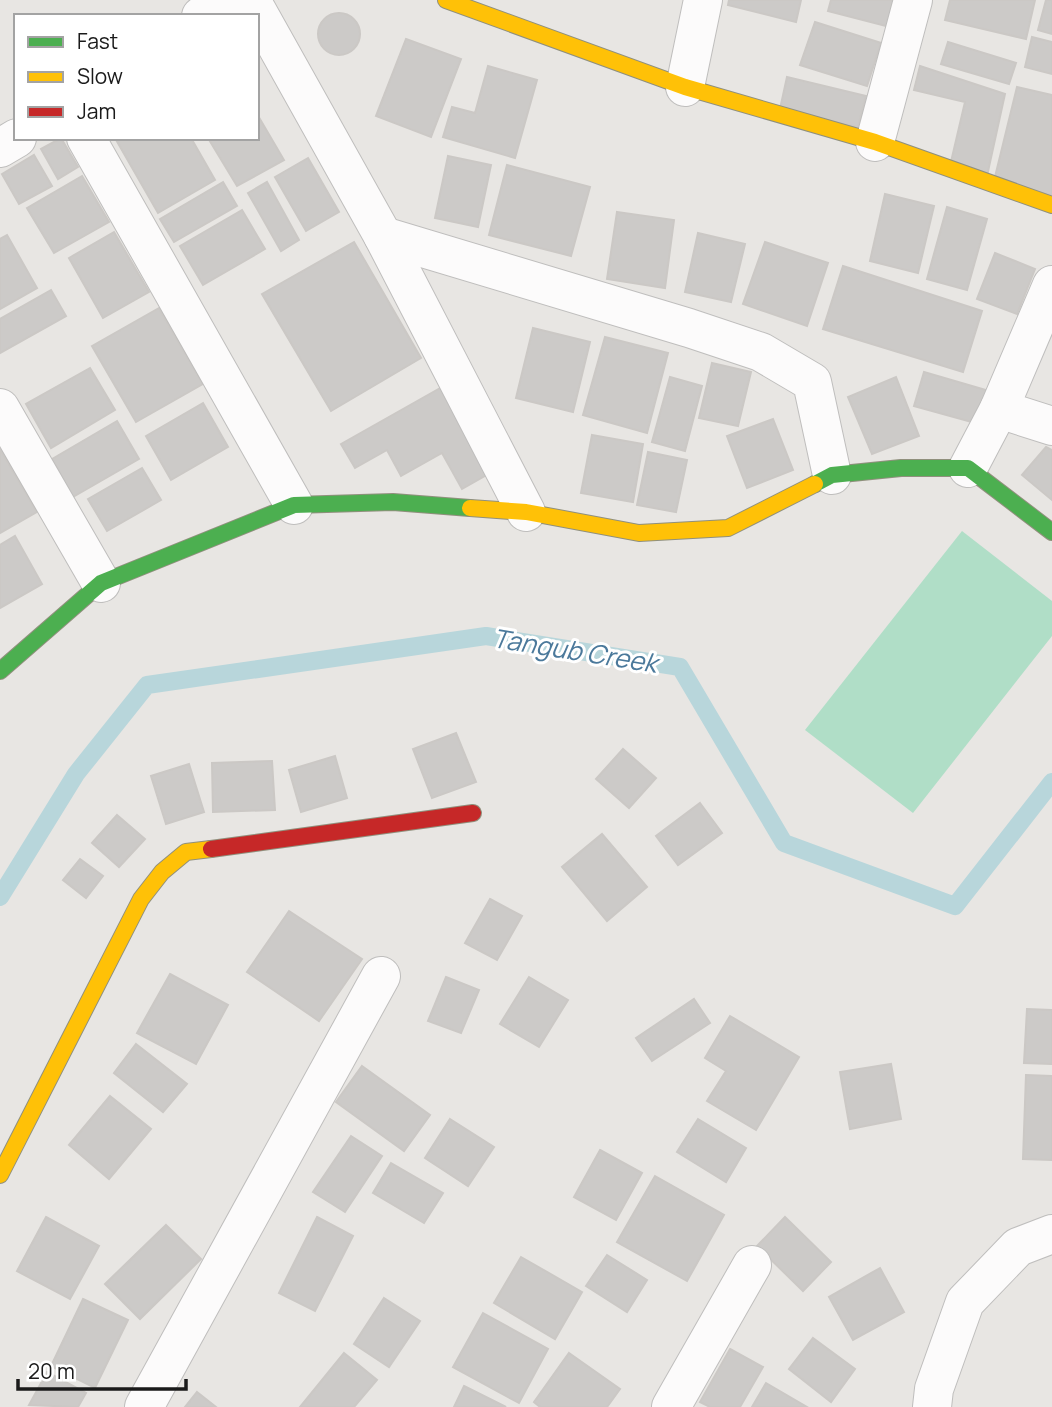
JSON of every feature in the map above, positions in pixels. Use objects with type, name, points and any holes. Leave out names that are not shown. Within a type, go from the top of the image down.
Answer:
[{"type":"street","points":[[204,14],[224,0]]},
{"type":"street","points":[[446,0],[685,87],[875,142],[1052,205]]},
{"type":"street","points":[[685,87],[704,0]]},
{"type":"street","points":[[875,142],[913,0]]},
{"type":"street","points":[[259,14],[383,236],[526,512]]},
{"type":"street","points":[[87,140],[294,505]]},
{"type":"street","points":[[383,236],[761,352],[812,382],[832,475]]},
{"type":"street","points":[[968,468],[999,409],[1052,285]]},
{"type":"street","points":[[0,408],[101,583]]},
{"type":"street","points":[[999,409],[1052,426]]},
{"type":"street","points":[[0,671],[101,583],[294,505],[393,502],[526,512],[639,533],[728,528],[832,475],[901,468],[968,468],[1052,532]]},
{"type":"street","points":[[0,1175],[141,899],[162,872],[186,852],[473,813]]},
{"type":"street","points":[[144,1407],[381,976]]},
{"type":"street","points":[[932,1407],[934,1389],[965,1301],[1018,1247],[1052,1234]]},
{"type":"street","points":[[671,1407],[752,1265]]},
{"type":"green space","points":[[962,531],[1052,601],[1052,636],[913,813],[805,730]]},
{"type":"building","points":[[729,0],[801,0],[796,22],[728,5]]},
{"type":"building","points":[[831,0],[897,0],[890,27],[828,11]]},
{"type":"building","points":[[950,0],[1035,0],[1026,39],[945,20]]},
{"type":"building","points":[[1046,0],[1052,0],[1052,34],[1038,30]]},
{"type":"building","points":[[339,13],[354,19],[360,34],[354,49],[339,55],[324,49],[318,34],[324,19]]},
{"type":"building","points":[[815,22],[881,43],[867,86],[800,65]]},
{"type":"building","points":[[1032,37],[1052,42],[1052,74],[1025,67]]},
{"type":"building","points":[[406,39],[461,59],[431,137],[376,116]]},
{"type":"building","points":[[948,42],[1016,63],[1009,84],[941,64]]},
{"type":"building","points":[[488,66],[537,80],[515,158],[443,137],[452,107],[475,113]]},
{"type":"building","points":[[920,66],[1005,94],[987,176],[950,166],[965,102],[914,90]]},
{"type":"building","points":[[787,77],[866,96],[858,127],[780,109]]},
{"type":"building","points":[[1017,87],[1052,95],[1052,195],[994,181]]},
{"type":"building","points":[[259,117],[284,160],[237,186],[209,140],[259,140]]},
{"type":"building","points":[[62,140],[78,167],[58,179],[41,149]]},
{"type":"building","points":[[116,140],[192,140],[215,180],[158,213]]},
{"type":"building","points":[[34,155],[52,186],[19,204],[2,174]]},
{"type":"building","points":[[448,156],[491,165],[478,227],[435,218]]},
{"type":"building","points":[[308,158],[339,212],[306,231],[275,177]]},
{"type":"building","points":[[507,165],[590,187],[571,256],[489,235]]},
{"type":"building","points":[[82,176],[109,222],[54,253],[27,208]]},
{"type":"building","points":[[223,182],[237,206],[174,242],[160,219]]},
{"type":"building","points":[[267,182],[299,240],[281,251],[248,193]]},
{"type":"building","points":[[885,194],[934,206],[918,273],[870,261]]},
{"type":"building","points":[[947,207],[987,219],[967,290],[927,279]]},
{"type":"building","points":[[242,210],[265,249],[203,285],[180,246]]},
{"type":"building","points":[[617,212],[674,220],[665,288],[607,279]]},
{"type":"building","points":[[114,232],[149,292],[103,318],[69,258]]},
{"type":"building","points":[[698,233],[745,244],[731,302],[685,292]]},
{"type":"building","points":[[7,235],[37,288],[0,309],[0,239]]},
{"type":"building","points":[[354,242],[421,358],[331,411],[262,294]]},
{"type":"building","points":[[765,242],[828,263],[807,326],[743,304]]},
{"type":"building","points":[[995,253],[1035,269],[1017,314],[977,299]]},
{"type":"building","points":[[843,266],[982,311],[963,372],[823,329]]},
{"type":"building","points":[[51,290],[66,316],[0,353],[0,319]]},
{"type":"building","points":[[159,308],[203,384],[136,422],[92,346]]},
{"type":"building","points":[[533,328],[590,342],[573,412],[516,398]]},
{"type":"building","points":[[605,337],[668,353],[647,433],[583,415]]},
{"type":"building","points":[[712,363],[751,372],[738,426],[699,418]]},
{"type":"building","points":[[90,368],[115,410],[51,448],[26,404]]},
{"type":"building","points":[[924,372],[989,391],[979,424],[914,406]]},
{"type":"building","points":[[670,377],[702,386],[685,451],[652,442]]},
{"type":"building","points":[[896,377],[919,436],[872,454],[848,397]]},
{"type":"building","points":[[442,387],[492,472],[462,489],[442,453],[401,476],[387,450],[355,468],[341,444]]},
{"type":"building","points":[[203,403],[228,447],[171,480],[146,436]]},
{"type":"building","points":[[773,419],[793,470],[747,488],[727,436]]},
{"type":"building","points":[[117,421],[139,459],[73,497],[52,459]]},
{"type":"building","points":[[592,435],[643,444],[633,502],[581,493]]},
{"type":"building","points":[[1046,447],[1052,450],[1052,500],[1022,475]]},
{"type":"building","points":[[0,449],[37,512],[0,533]]},
{"type":"building","points":[[648,452],[687,460],[676,512],[637,505]]},
{"type":"building","points":[[142,468],[161,500],[107,531],[88,499]]},
{"type":"building","points":[[15,536],[42,584],[0,608],[0,545]]},
{"type":"building","points":[[456,733],[476,782],[432,798],[413,749]]},
{"type":"building","points":[[623,749],[656,778],[629,808],[596,779]]},
{"type":"building","points":[[335,756],[347,798],[301,812],[289,770]]},
{"type":"building","points":[[272,761],[275,810],[213,812],[212,763]]},
{"type":"building","points":[[189,764],[204,812],[166,824],[151,776]]},
{"type":"building","points":[[700,803],[722,833],[678,865],[656,836]]},
{"type":"building","points":[[117,815],[145,839],[119,867],[92,843]]},
{"type":"building","points":[[602,834],[647,887],[607,921],[562,867]]},
{"type":"building","points":[[80,859],[103,876],[86,898],[63,880]]},
{"type":"building","points":[[490,899],[522,916],[497,960],[465,943]]},
{"type":"building","points":[[289,911],[362,959],[319,1021],[247,972]]},
{"type":"building","points":[[170,974],[228,1005],[196,1064],[137,1033]]},
{"type":"building","points":[[446,977],[479,990],[461,1033],[428,1021]]},
{"type":"building","points":[[529,977],[568,1000],[539,1047],[500,1024]]},
{"type":"building","points":[[694,999],[710,1023],[652,1061],[636,1038]]},
{"type":"building","points":[[1027,1009],[1052,1010],[1052,1064],[1024,1063]]},
{"type":"building","points":[[730,1016],[799,1057],[756,1130],[707,1101],[726,1071],[705,1058]]},
{"type":"building","points":[[136,1044],[187,1084],[163,1112],[114,1073]]},
{"type":"building","points":[[891,1064],[901,1119],[850,1129],[840,1072]]},
{"type":"building","points":[[362,1066],[430,1115],[404,1151],[336,1102]]},
{"type":"building","points":[[1026,1075],[1052,1076],[1052,1160],[1023,1159]]},
{"type":"building","points":[[110,1096],[151,1129],[109,1179],[69,1145]]},
{"type":"building","points":[[450,1119],[494,1147],[468,1186],[425,1158]]},
{"type":"building","points":[[698,1119],[746,1148],[726,1182],[677,1152]]},
{"type":"building","points":[[351,1136],[382,1156],[345,1212],[313,1192]]},
{"type":"building","points":[[600,1150],[642,1173],[616,1220],[574,1197]]},
{"type":"building","points":[[391,1163],[443,1193],[424,1223],[373,1193]]},
{"type":"building","points":[[655,1176],[724,1215],[687,1281],[617,1242]]},
{"type":"building","points":[[46,1217],[99,1246],[70,1299],[17,1271]]},
{"type":"building","points":[[317,1217],[353,1236],[315,1311],[279,1293]]},
{"type":"building","points":[[785,1217],[831,1262],[803,1291],[757,1246]]},
{"type":"building","points":[[166,1225],[201,1259],[140,1319],[105,1284]]},
{"type":"building","points":[[607,1255],[647,1280],[627,1312],[586,1286]]},
{"type":"building","points":[[521,1257],[582,1292],[555,1339],[494,1303]]},
{"type":"building","points":[[880,1268],[904,1312],[853,1340],[829,1297]]},
{"type":"building","points":[[384,1298],[420,1321],[389,1367],[354,1344]]},
{"type":"building","points":[[83,1299],[128,1320],[95,1388],[51,1366]]},
{"type":"building","points":[[483,1313],[548,1349],[519,1403],[453,1367]]},
{"type":"building","points":[[813,1338],[855,1369],[831,1402],[789,1369]]},
{"type":"building","points":[[730,1349],[763,1367],[740,1407],[710,1407],[700,1402]]},
{"type":"building","points":[[344,1353],[377,1380],[354,1407],[300,1407]]},
{"type":"building","points":[[569,1353],[620,1389],[607,1407],[540,1407],[534,1402]]},
{"type":"building","points":[[47,1372],[86,1393],[78,1407],[29,1405]]},
{"type":"building","points":[[766,1383],[807,1407],[752,1407]]},
{"type":"building","points":[[464,1386],[506,1407],[454,1407]]},
{"type":"building","points":[[197,1392],[216,1407],[185,1407]]},
{"type":"waterway","name":"Tangub Creek","points":[[0,897],[76,774],[147,685],[486,636],[680,667],[784,843],[955,906],[1052,782]]},
{"type":"traffic: fast","points":[[815,484],[832,475],[901,468],[968,468],[1052,532]]},
{"type":"traffic: fast","points":[[0,671],[101,583],[294,505],[393,502],[470,508]]},
{"type":"traffic: slow","points":[[446,0],[685,87],[875,142],[1052,205]]},
{"type":"traffic: slow","points":[[470,508],[526,512],[639,533],[728,528],[815,484]]},
{"type":"traffic: slow","points":[[0,1175],[141,899],[162,872],[186,852],[211,849]]},
{"type":"traffic: jam","points":[[211,849],[473,813]]}]
